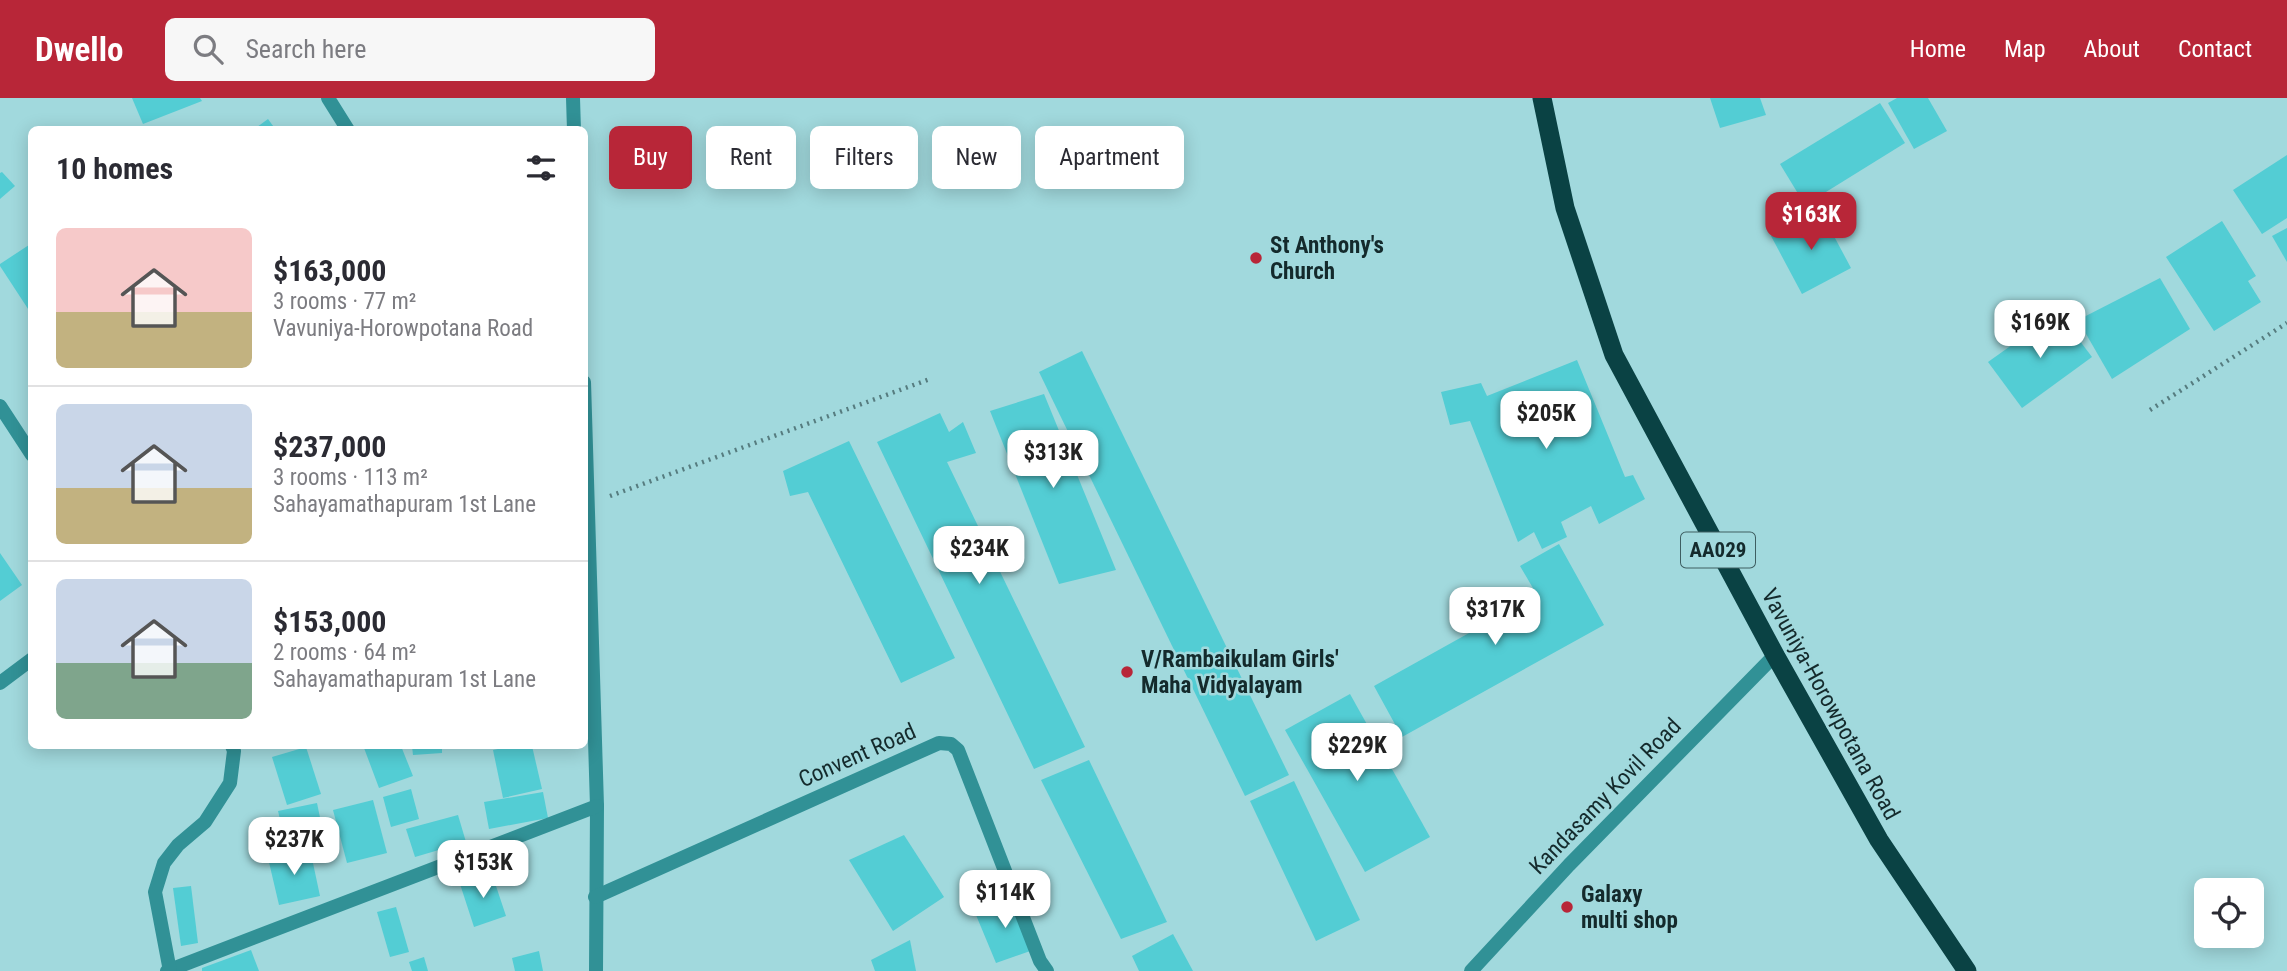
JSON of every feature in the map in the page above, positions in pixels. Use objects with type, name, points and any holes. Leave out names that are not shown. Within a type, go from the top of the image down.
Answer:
[{"type":"highway","name":"Vavuniya-Horowpotana Road","points":[[1542,98],[1565,208],[1614,355],[1774,655],[1879,840],[1967,971]]},
{"type":"street","points":[[328,98],[346,126]]},
{"type":"street","points":[[574,126],[576,99]]},
{"type":"street","points":[[0,406],[28,449]]},
{"type":"street","points":[[588,557],[597,806],[596,971]]},
{"type":"street","name":"Kandasamy Kovil Road","points":[[1471,971],[1569,865],[1774,655]]},
{"type":"street","points":[[0,683],[28,662]]},
{"type":"street","name":"Convent Road","points":[[595,897],[939,743],[951,744],[958,750],[1044,966]]},
{"type":"street","points":[[233,749],[230,783],[205,822],[178,845],[164,863],[155,892],[169,971],[597,806]]},
{"type":"street","points":[[1029,971],[1044,966]]},
{"type":"path","points":[[2150,410],[2287,323]]},
{"type":"path","points":[[588,500],[930,379]]},
{"type":"building","points":[[132,98],[200,98],[202,101],[143,124]]},
{"type":"building","points":[[1710,98],[1760,98],[1766,115],[1720,128]]},
{"type":"building","points":[[1897,98],[1928,98],[1947,131],[1914,149],[1888,103]]},
{"type":"building","points":[[1880,103],[1905,143],[1805,205],[1780,164]]},
{"type":"building","points":[[268,119],[273,126],[258,126]]},
{"type":"building","points":[[2287,155],[2287,218],[2262,234],[2233,190]]},
{"type":"building","points":[[0,173],[15,186],[0,199]]},
{"type":"building","points":[[1820,210],[1851,268],[1802,294],[1771,236]]},
{"type":"building","points":[[2222,221],[2256,276],[2248,281],[2261,302],[2214,331],[2166,257]]},
{"type":"building","points":[[2287,228],[2287,262],[2272,236]]},
{"type":"building","points":[[28,246],[28,309],[0,266]]},
{"type":"building","points":[[2160,278],[2190,329],[2112,379],[2078,320]]},
{"type":"building","points":[[2058,312],[2092,357],[2022,408],[1988,362]]},
{"type":"building","points":[[1082,351],[1289,775],[1245,796],[1039,372]]},
{"type":"building","points":[[1577,360],[1625,477],[1633,475],[1645,499],[1599,524],[1591,506],[1561,522],[1567,537],[1542,549],[1534,532],[1518,542],[1470,421],[1450,425],[1441,392],[1481,383],[1487,396]]},
{"type":"building","points":[[1044,394],[1116,570],[1059,584],[990,411]]},
{"type":"building","points":[[940,413],[949,432],[963,422],[976,453],[947,462],[1085,747],[1034,769],[877,442]]},
{"type":"building","points":[[849,441],[955,658],[901,683],[808,492],[790,496],[783,471]]},
{"type":"building","points":[[1559,544],[1604,625],[1402,737],[1374,686],[1537,595],[1520,566]]},
{"type":"building","points":[[0,553],[22,585],[0,601]]},
{"type":"building","points":[[1350,694],[1430,837],[1365,872],[1285,730]]},
{"type":"building","points":[[307,749],[321,794],[287,805],[272,757]]},
{"type":"building","points":[[364,749],[402,749],[413,776],[379,788]]},
{"type":"building","points":[[412,749],[442,749],[442,753],[413,755]]},
{"type":"building","points":[[533,749],[542,789],[503,798],[493,750]]},
{"type":"building","points":[[1089,760],[1167,922],[1121,939],[1041,780]]},
{"type":"building","points":[[1294,781],[1360,920],[1316,941],[1250,801]]},
{"type":"building","points":[[411,789],[419,819],[391,827],[383,797]]},
{"type":"building","points":[[543,792],[548,818],[489,829],[484,802]]},
{"type":"building","points":[[373,800],[387,853],[347,863],[333,810]]},
{"type":"building","points":[[317,803],[323,832],[285,840],[278,811]]},
{"type":"building","points":[[458,815],[466,842],[415,857],[406,829]]},
{"type":"building","points":[[904,835],[944,897],[893,931],[849,860]]},
{"type":"building","points":[[310,849],[320,896],[279,905],[268,858]]},
{"type":"building","points":[[492,874],[506,916],[474,927],[460,884]]},
{"type":"building","points":[[191,886],[198,943],[181,946],[173,888]]},
{"type":"building","points":[[1008,893],[1036,949],[996,963],[976,915]]},
{"type":"building","points":[[396,907],[409,952],[390,957],[377,912]]},
{"type":"building","points":[[1173,934],[1193,971],[1139,971],[1132,956]]},
{"type":"building","points":[[910,940],[916,971],[875,971],[871,960]]},
{"type":"building","points":[[251,950],[259,971],[202,971],[202,968]]},
{"type":"building","points":[[539,951],[543,971],[515,971],[512,958]]},
{"type":"building","points":[[424,957],[428,971],[412,971],[409,962]]},
{"type":"place","name":"St Anthony's Church","points":[[1256,258]]},
{"type":"place","name":"V/Rambaikulam Girls' Maha Vidyalayam","points":[[1127,672]]},
{"type":"place","name":"Galaxy multi shop","points":[[1567,907]]}]
